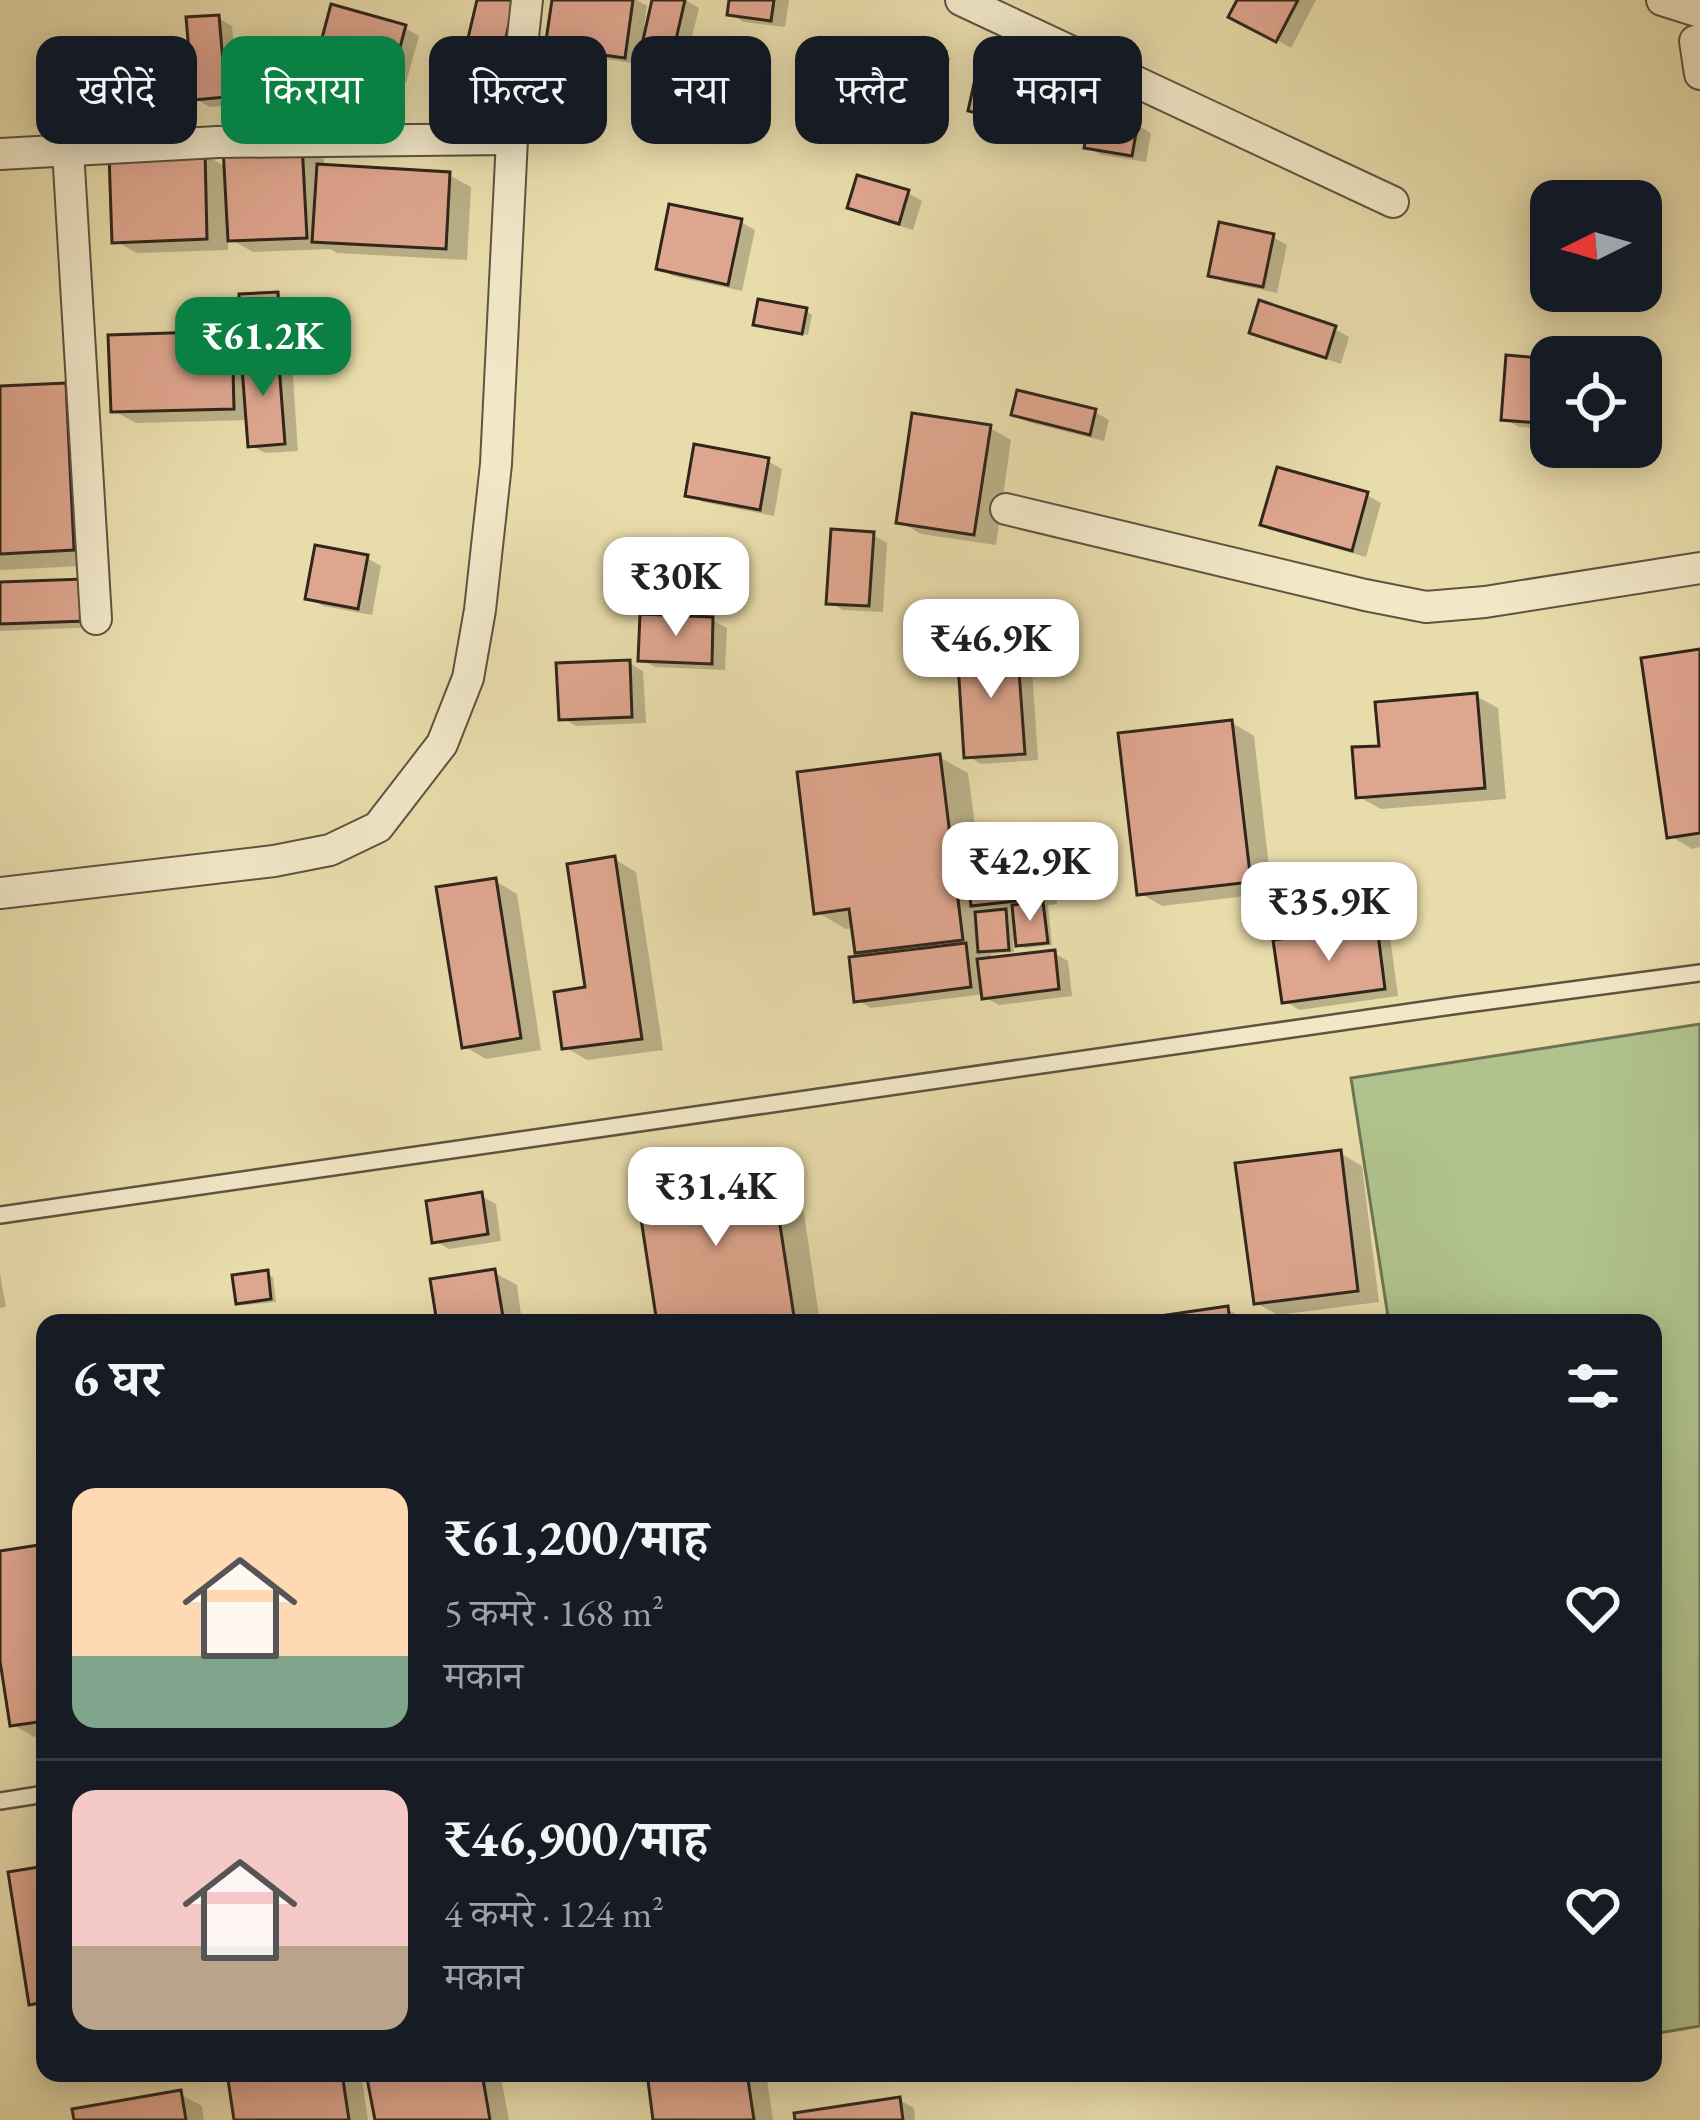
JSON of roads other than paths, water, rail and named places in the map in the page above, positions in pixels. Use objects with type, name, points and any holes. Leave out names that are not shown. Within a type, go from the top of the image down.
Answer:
[{"type":"street","points":[[523,36],[527,0]]},
{"type":"street","points":[[962,0],[1393,202]]},
{"type":"street","points":[[1662,0],[1699,28],[1700,74]]},
{"type":"street","points":[[0,154],[218,142],[429,140]]},
{"type":"street","points":[[0,893],[274,861],[330,850],[378,827],[442,744],[468,678],[482,590],[496,464],[512,144]]},
{"type":"street","points":[[68,150],[96,619]]},
{"type":"street","points":[[1006,509],[1426,607],[1700,568]]},
{"type":"lane","points":[[0,1215],[1700,974]]},
{"type":"lane","points":[[0,1801],[36,1795]]}]
